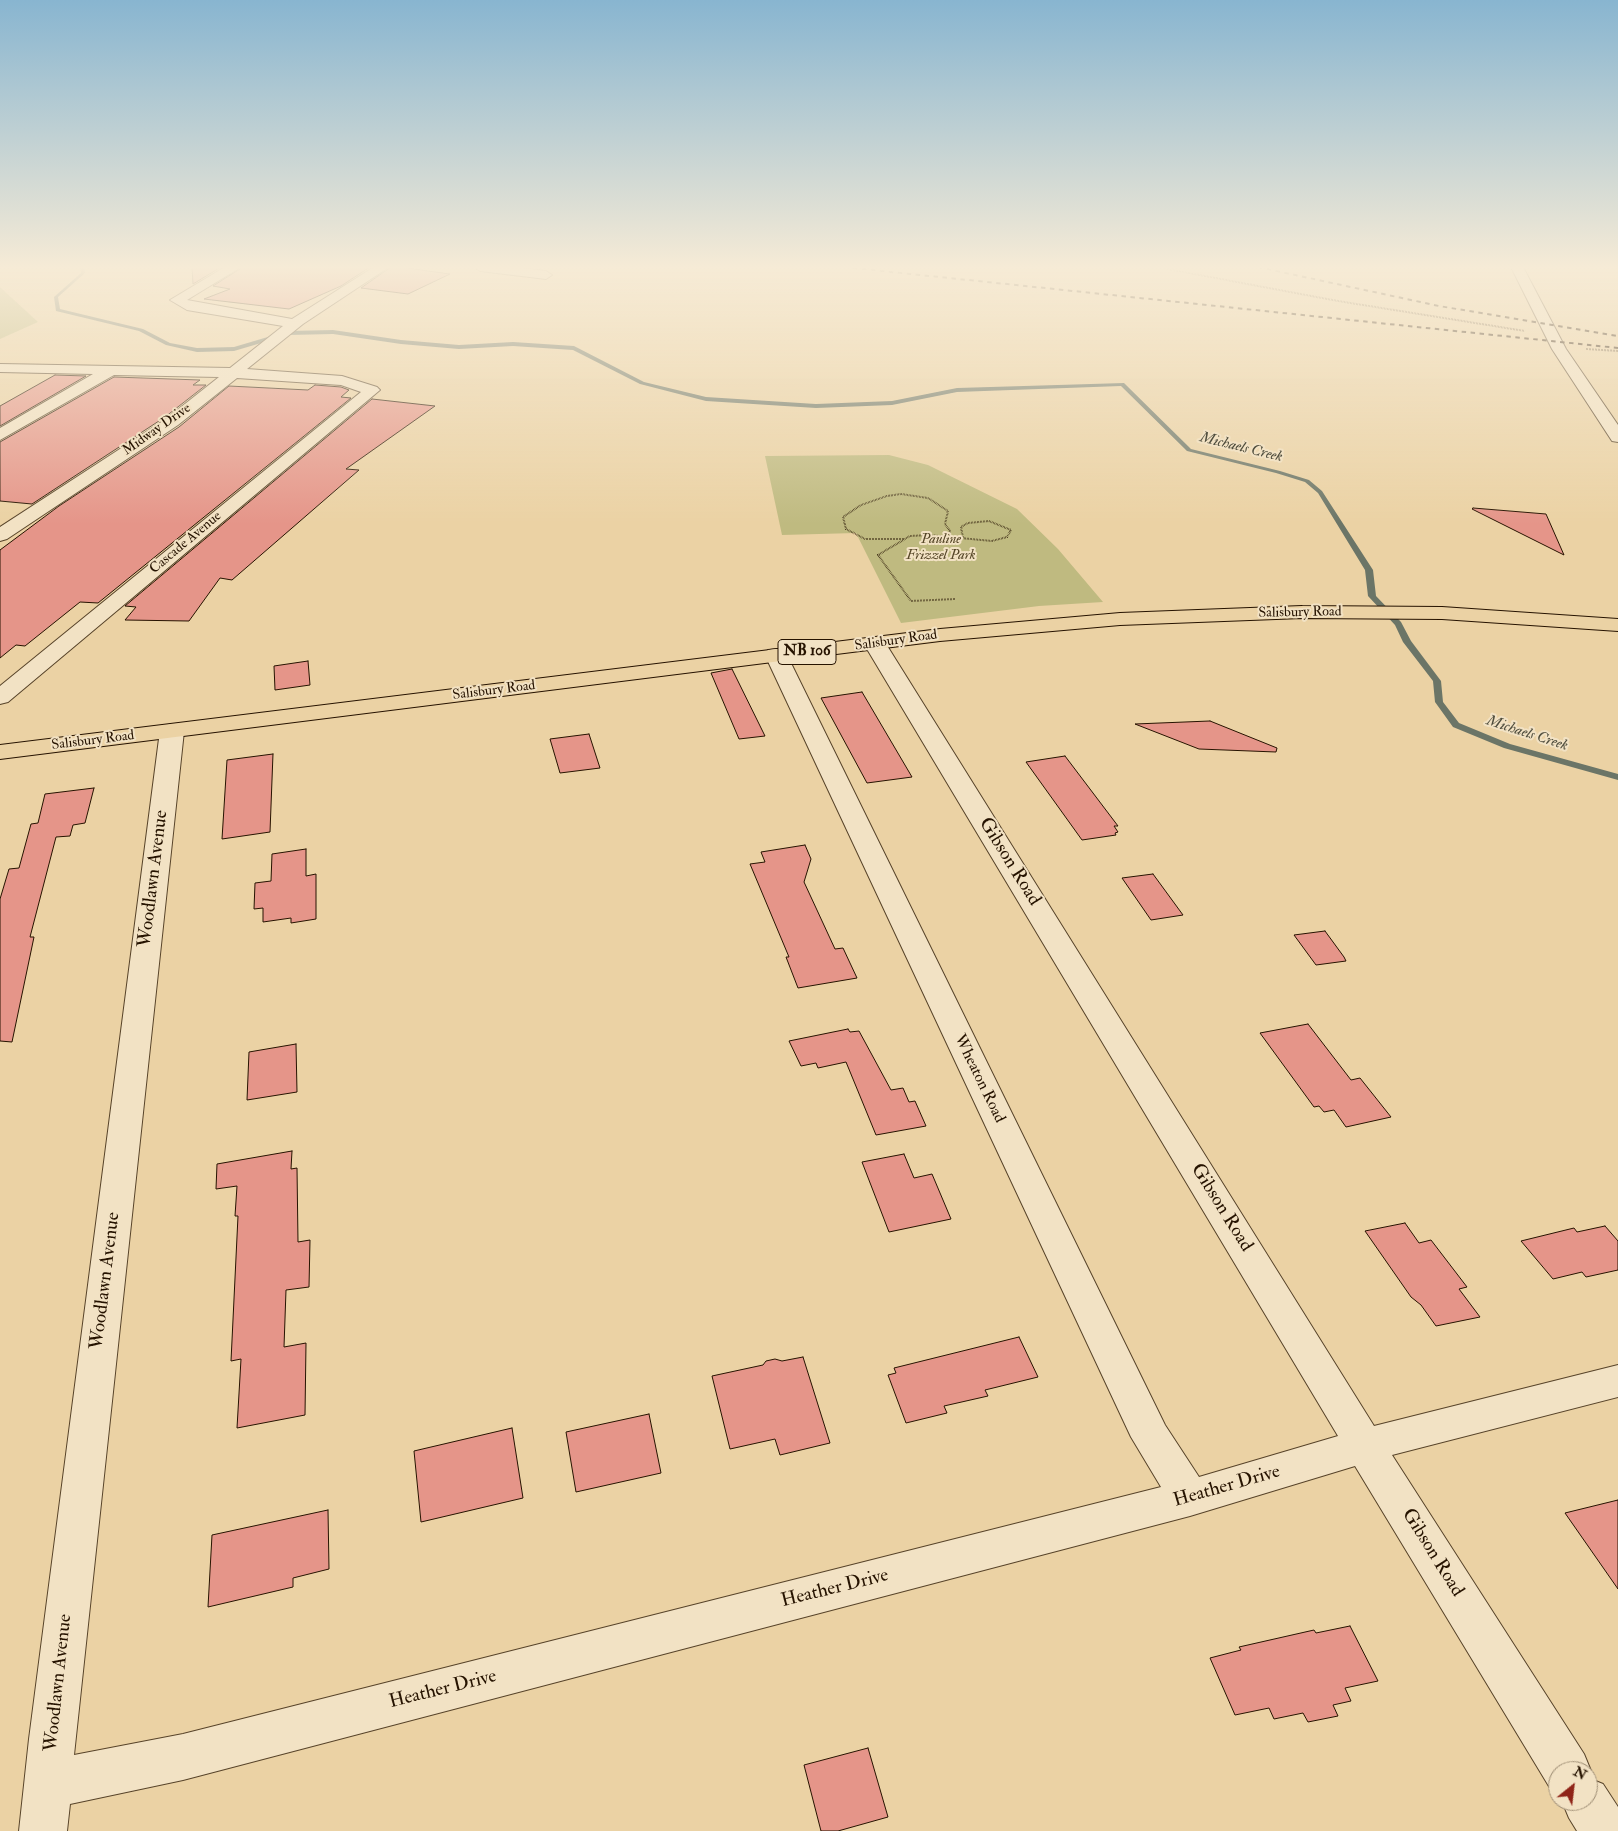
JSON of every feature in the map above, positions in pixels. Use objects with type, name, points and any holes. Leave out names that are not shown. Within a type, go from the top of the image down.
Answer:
[{"type":"main road","name":"Salisbury Road","points":[[0,752],[940,635],[1120,619],[1302,612],[1442,613],[1618,625]]},
{"type":"street","name":"Midway Drive","points":[[0,535],[172,422],[261,352]]},
{"type":"street","points":[[1562,352],[1574,374],[1618,437]]},
{"type":"street","points":[[0,368],[235,373]]},
{"type":"street","points":[[0,435],[114,369]]},
{"type":"street","name":"Cascade Avenue","points":[[0,697],[372,390],[342,381],[235,373]]},
{"type":"street","name":"Gibson Road","points":[[875,644],[1345,1409],[1365,1446],[1561,1761]]},
{"type":"street","name":"Wheaton Road","points":[[776,655],[1146,1428],[1190,1498]]},
{"type":"street","name":"Woodlawn Avenue","points":[[43,1831],[53,1729],[172,731]]},
{"type":"street","name":"Heather Drive","points":[[49,1784],[183,1757],[1190,1498],[1365,1446],[1618,1381]]},
{"type":"street","points":[[1592,1811],[1605,1831]]},
{"type":"path","points":[[905,539],[865,539],[846,529],[844,517],[861,505],[887,496],[901,494],[928,498],[948,511],[945,524],[950,531],[950,538]]},
{"type":"path","points":[[955,599],[911,601],[878,556],[910,536],[928,535],[992,541],[1007,537],[1011,530],[989,521],[968,523],[961,528],[963,538]]},
{"type":"green space","name":"Pauline Frizzel Park","points":[[889,455],[928,465],[1017,509],[1058,549],[1103,602],[1039,606],[901,623],[856,533],[782,535],[765,456]]},
{"type":"building","points":[[55,375],[86,376],[0,426],[0,406]]},
{"type":"building","points":[[114,377],[200,380],[193,385],[206,385],[165,417],[32,504],[0,501],[0,442]]},
{"type":"building","points":[[315,385],[341,387],[349,390],[341,397],[351,398],[98,603],[80,602],[25,646],[16,645],[0,658],[0,550],[59,506],[179,427],[229,386],[308,390]]},
{"type":"building","points":[[372,399],[435,406],[346,469],[359,470],[232,580],[220,578],[189,621],[125,620],[136,607],[125,606]]},
{"type":"building","points":[[1472,509],[1546,514],[1564,555]]},
{"type":"building","points":[[308,661],[310,685],[275,690],[274,666]]},
{"type":"building","points":[[732,669],[765,736],[739,739],[711,673]]},
{"type":"building","points":[[862,692],[912,777],[867,783],[821,698]]},
{"type":"building","points":[[1210,721],[1277,748],[1276,752],[1199,749],[1135,724]]},
{"type":"building","points":[[589,734],[600,768],[560,773],[550,739]]},
{"type":"building","points":[[273,754],[270,832],[222,839],[227,760]]},
{"type":"building","points":[[1065,756],[1118,826],[1114,826],[1118,832],[1115,833],[1116,835],[1082,840],[1026,762]]},
{"type":"building","points":[[94,788],[85,823],[73,825],[70,836],[56,837],[30,937],[34,937],[12,1042],[0,1041],[0,899],[9,869],[19,868],[31,824],[38,823],[45,794]]},
{"type":"building","points":[[805,845],[811,859],[804,882],[835,949],[843,948],[857,978],[798,988],[786,957],[789,957],[750,864],[765,862],[761,852]]},
{"type":"building","points":[[306,849],[306,876],[316,874],[316,919],[291,923],[291,918],[263,922],[263,908],[254,909],[255,883],[271,881],[272,854]]},
{"type":"building","points":[[1153,874],[1183,915],[1151,920],[1122,878]]},
{"type":"building","points":[[1325,931],[1346,961],[1316,965],[1294,935]]},
{"type":"building","points":[[1308,1024],[1351,1080],[1360,1078],[1391,1117],[1346,1127],[1334,1110],[1324,1112],[1319,1106],[1314,1107],[1260,1033]]},
{"type":"building","points":[[848,1029],[850,1032],[859,1031],[891,1090],[903,1088],[909,1102],[915,1101],[926,1126],[876,1135],[846,1062],[818,1068],[816,1063],[801,1066],[789,1041]]},
{"type":"building","points":[[296,1044],[297,1092],[247,1100],[249,1052]]},
{"type":"building","points":[[292,1151],[291,1169],[297,1168],[298,1242],[310,1240],[309,1287],[286,1290],[284,1347],[306,1343],[305,1415],[237,1428],[241,1359],[231,1361],[238,1216],[235,1216],[237,1186],[216,1189],[217,1164]]},
{"type":"building","points":[[904,1154],[914,1178],[932,1174],[951,1219],[889,1232],[862,1162]]},
{"type":"building","points":[[1405,1223],[1419,1243],[1431,1240],[1467,1287],[1459,1289],[1480,1317],[1436,1326],[1421,1305],[1411,1297],[1365,1231]]},
{"type":"building","points":[[1605,1226],[1618,1241],[1618,1270],[1586,1277],[1582,1272],[1553,1279],[1521,1241],[1574,1228],[1577,1232]]},
{"type":"building","points":[[1019,1337],[1038,1377],[985,1390],[988,1396],[944,1406],[947,1413],[906,1423],[888,1375],[896,1373],[894,1368]]},
{"type":"building","points":[[803,1357],[830,1443],[780,1455],[775,1439],[730,1449],[712,1376],[763,1365],[766,1361],[775,1359],[782,1361]]},
{"type":"building","points":[[649,1414],[661,1473],[576,1492],[566,1432]]},
{"type":"building","points":[[512,1428],[523,1498],[421,1522],[414,1451]]},
{"type":"building","points":[[1618,1500],[1618,1589],[1565,1513]]},
{"type":"building","points":[[328,1510],[329,1569],[293,1578],[293,1587],[208,1607],[212,1535]]},
{"type":"building","points":[[1350,1626],[1378,1681],[1345,1688],[1351,1701],[1333,1705],[1338,1716],[1308,1722],[1303,1713],[1274,1719],[1269,1708],[1235,1715],[1210,1658],[1241,1650],[1239,1647],[1314,1630],[1316,1633]]},
{"type":"building","points":[[868,1748],[888,1817],[838,1831],[821,1831],[804,1765]]},
{"type":"waterway","name":"Michaels Creek","points":[[583,352],[642,383],[706,399],[816,406],[892,403],[957,390],[1122,384],[1189,450],[1307,481],[1320,492],[1369,570],[1372,596],[1398,624],[1407,642],[1437,681],[1439,702],[1456,725],[1507,746],[1618,777]]}]
